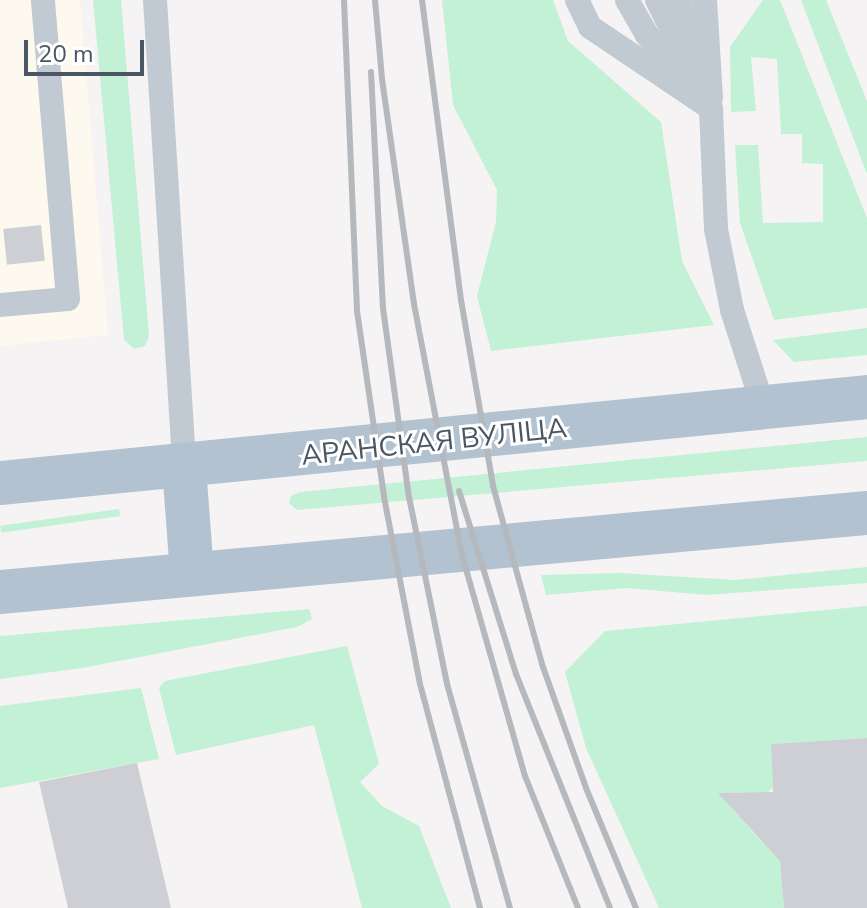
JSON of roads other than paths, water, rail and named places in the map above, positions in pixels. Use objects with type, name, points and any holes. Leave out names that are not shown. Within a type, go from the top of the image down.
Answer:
[{"type":"main road","name":"АРАНСКАЯ ВУЛІЦА","points":[[0,483],[867,397]]},
{"type":"main road","points":[[184,467],[192,574]]},
{"type":"main road","points":[[0,592],[867,513]]},
{"type":"lane","points":[[0,305],[68,299],[43,0]]},
{"type":"lane","points":[[155,0],[184,467]]},
{"type":"lane","points":[[577,0],[590,27],[711,109]]},
{"type":"lane","points":[[627,0],[647,35],[711,109]]},
{"type":"lane","points":[[657,0],[711,109]]},
{"type":"lane","points":[[680,0],[711,109]]},
{"type":"lane","points":[[705,0],[716,229],[732,310],[764,409]]},
{"type":"railway","points":[[344,0],[357,311],[384,497],[420,684],[480,908]]},
{"type":"railway","points":[[375,0],[382,79],[414,304],[462,555],[525,776],[578,908]]},
{"type":"railway","points":[[422,0],[461,300],[493,486],[543,667],[586,788],[636,908]]},
{"type":"railway","points":[[371,72],[383,308],[409,497],[447,684],[510,908]]},
{"type":"railway","points":[[459,491],[516,674],[610,908]]}]
